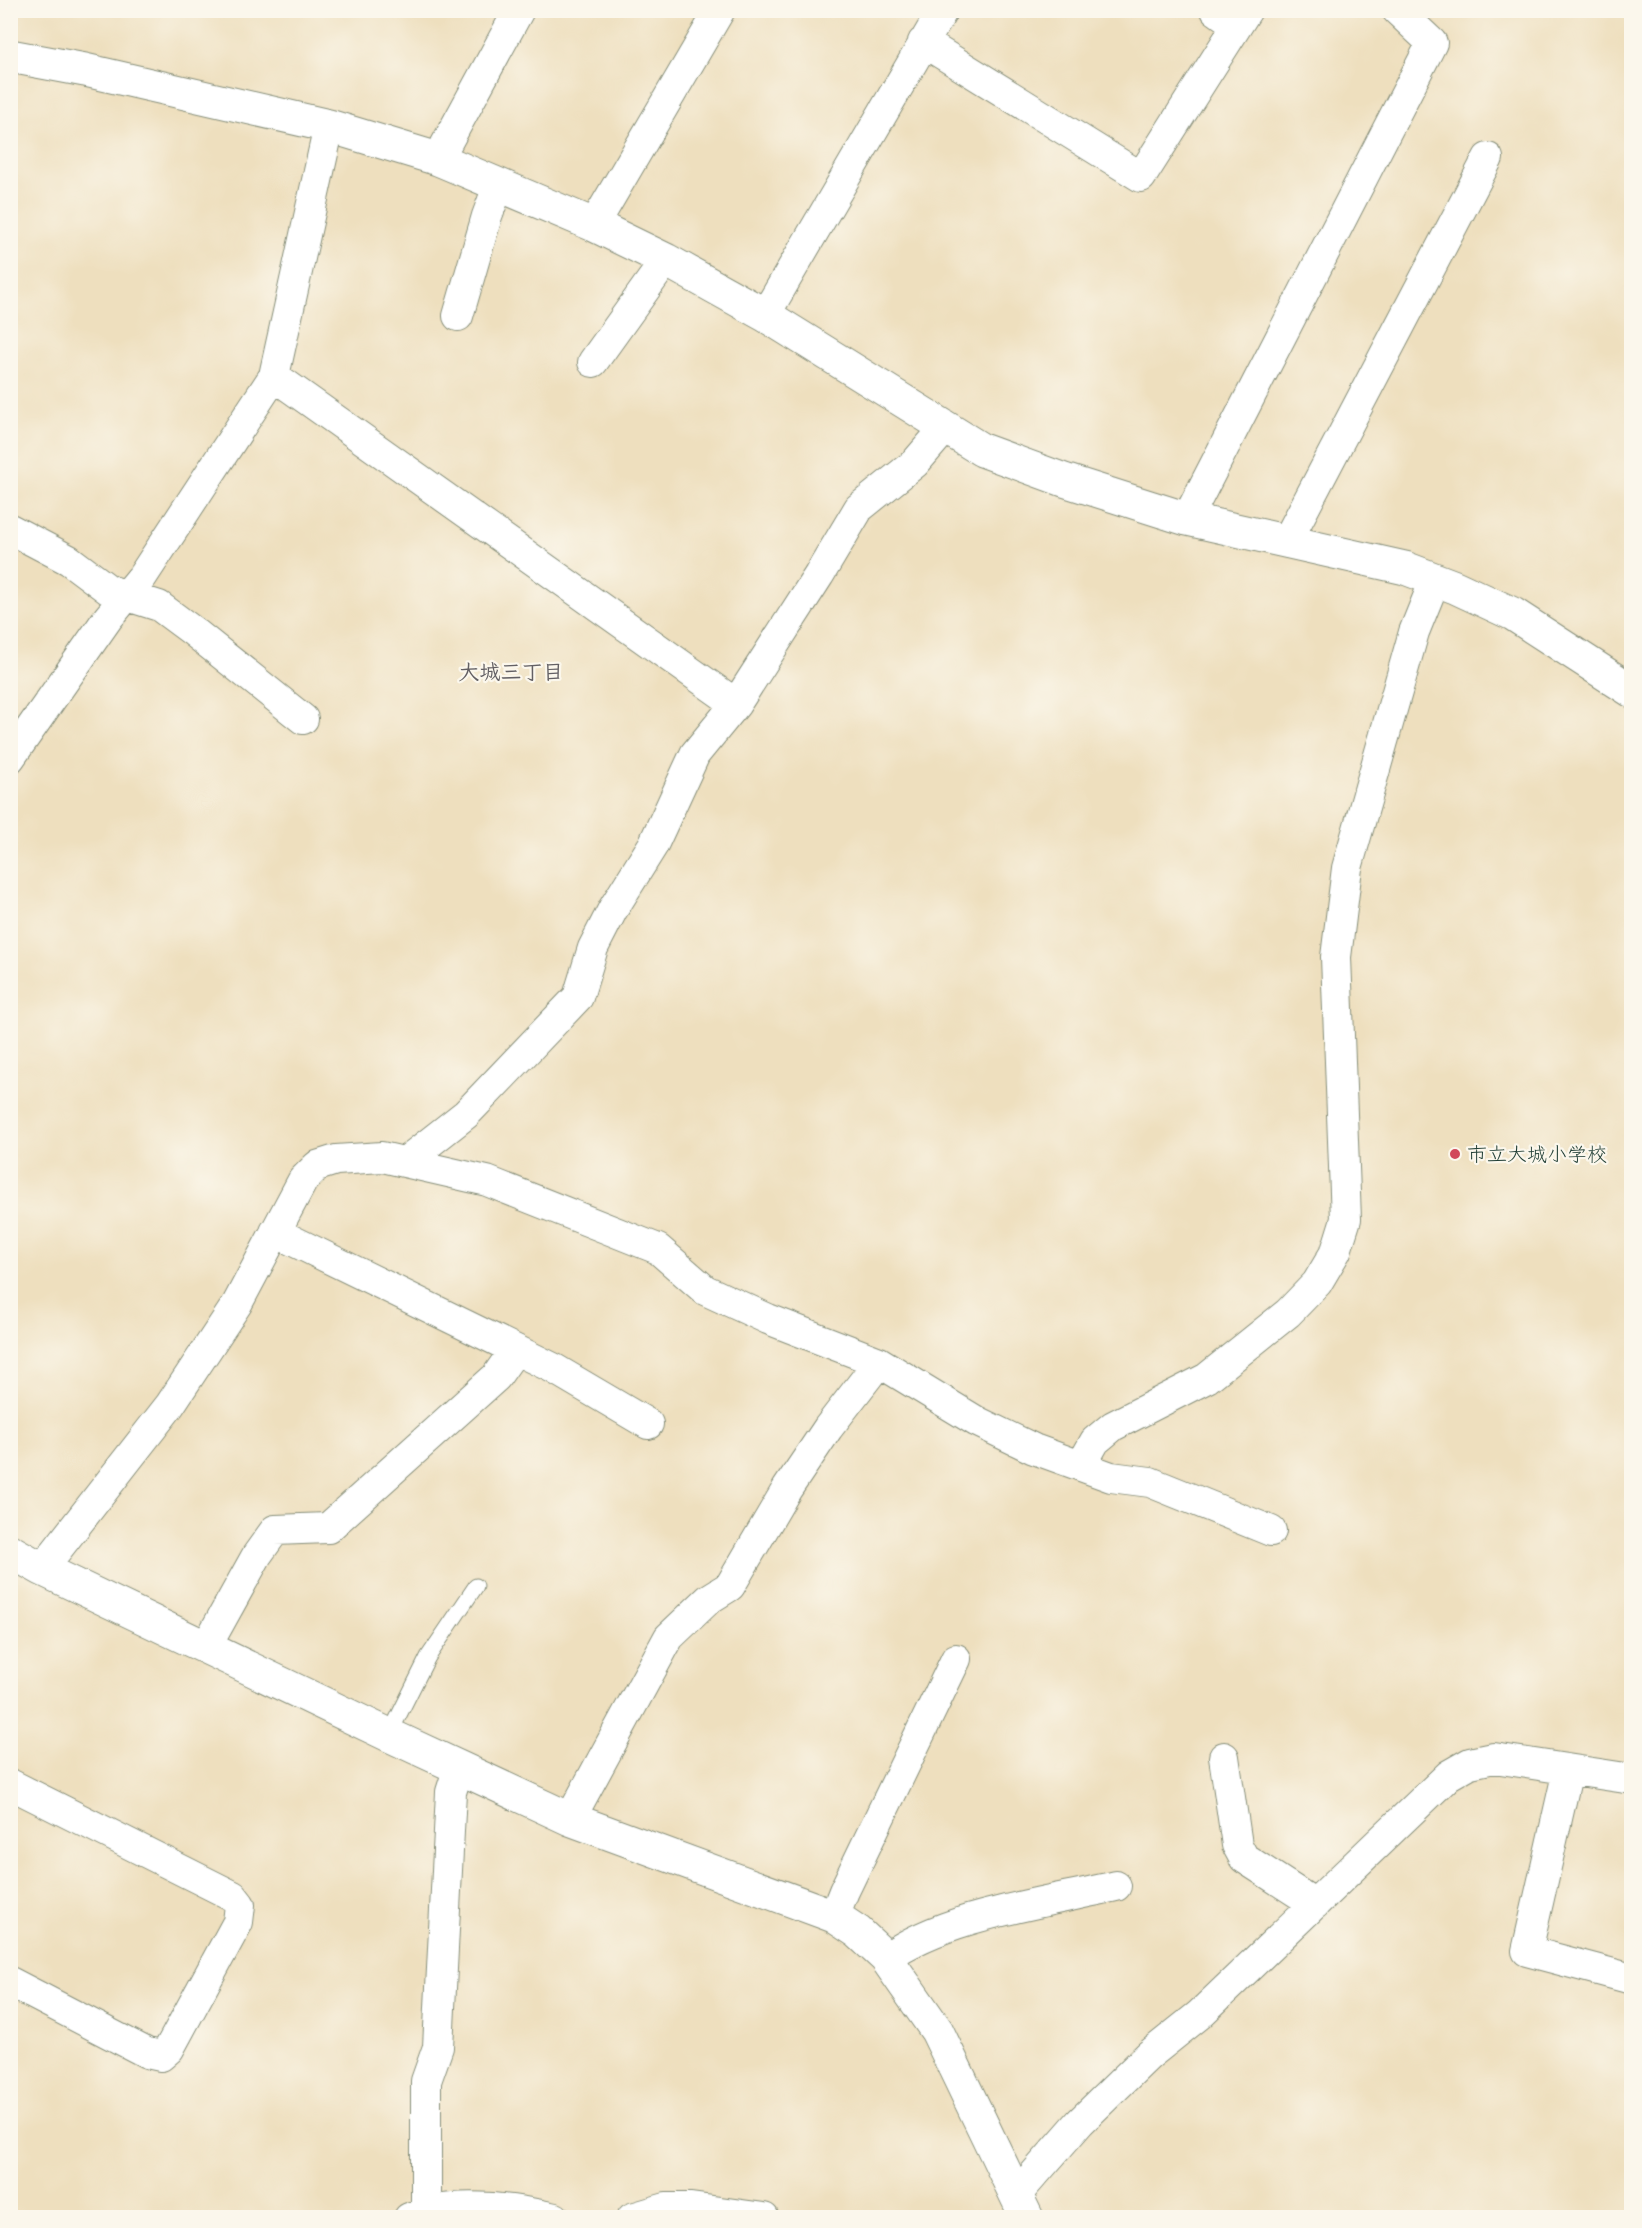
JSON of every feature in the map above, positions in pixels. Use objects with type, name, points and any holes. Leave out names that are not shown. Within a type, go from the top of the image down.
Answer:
[{"type":"street","points":[[438,159],[519,10]]},
{"type":"street","points":[[594,225],[720,10]]},
{"type":"street","points":[[765,315],[923,42],[944,10]]},
{"type":"street","points":[[1187,519],[1432,43],[1397,10]]},
{"type":"street","points":[[923,42],[1141,177],[1233,15]]},
{"type":"street","points":[[10,56],[85,70],[329,126],[438,159],[594,225],[666,260],[765,315],[982,450],[1064,480],[1187,519],[1406,568],[1513,614],[1632,691]]},
{"type":"street","points":[[10,758],[108,618],[142,577],[268,388],[274,376],[329,126]]},
{"type":"street","points":[[1287,541],[1488,158]]},
{"type":"street","points":[[458,316],[487,216],[499,184]]},
{"type":"street","points":[[593,362],[666,260]]},
{"type":"street","points":[[274,376],[736,704]]},
{"type":"street","points":[[405,1162],[466,1114],[578,997],[593,948],[613,909],[653,846],[695,754],[736,704],[859,508],[915,463],[946,427]]},
{"type":"street","points":[[10,529],[69,560],[109,590],[159,606],[303,719]]},
{"type":"street","points":[[1081,1466],[1095,1441],[1113,1426],[1207,1378],[1288,1313],[1317,1283],[1336,1251],[1346,1219],[1336,957],[1347,868],[1414,632],[1435,580]]},
{"type":"street","points":[[42,1569],[170,1405],[237,1304],[303,1180],[317,1166],[336,1160],[382,1157],[487,1181],[658,1250],[705,1290],[768,1319],[879,1362],[976,1421],[1034,1449],[1111,1477],[1150,1482],[1271,1531]]},
{"type":"street","points":[[275,1232],[553,1368],[648,1424]]},
{"type":"street","points":[[206,1647],[257,1555],[275,1530],[328,1528],[496,1377],[515,1350]]},
{"type":"street","points":[[570,1819],[669,1637],[709,1599],[730,1586],[828,1428],[879,1362]]},
{"type":"street","points":[[10,1551],[42,1569],[570,1819],[834,1916],[858,1932],[885,1958],[937,2031],[1021,2206],[1080,2122],[1141,2062],[1199,2015],[1449,1775],[1470,1763],[1494,1758],[1632,1779]]},
{"type":"street","points":[[834,1916],[956,1659]]},
{"type":"street","points":[[1224,1757],[1237,1845],[1244,1858],[1315,1904]]},
{"type":"street","points":[[459,1767],[451,1792],[438,2047],[426,2081],[417,2214],[454,2207],[526,2211],[555,2217]]},
{"type":"street","points":[[1568,1770],[1527,1951],[1632,1979]]},
{"type":"street","points":[[10,1784],[233,1896],[240,1905],[238,1922],[169,2049],[161,2056],[147,2052],[10,1982]]},
{"type":"street","points":[[885,1958],[906,1943],[936,1931],[992,1914],[1116,1886]]},
{"type":"street","points":[[632,2217],[666,2208],[691,2208],[764,2217]]},
{"type":"lane","points":[[389,1735],[428,1657],[476,1586]]},
{"type":"place","name":"市立大城小学校","points":[[1455,1154]]},
{"type":"district","name":"大城三丁目","points":[[511,672]]}]
